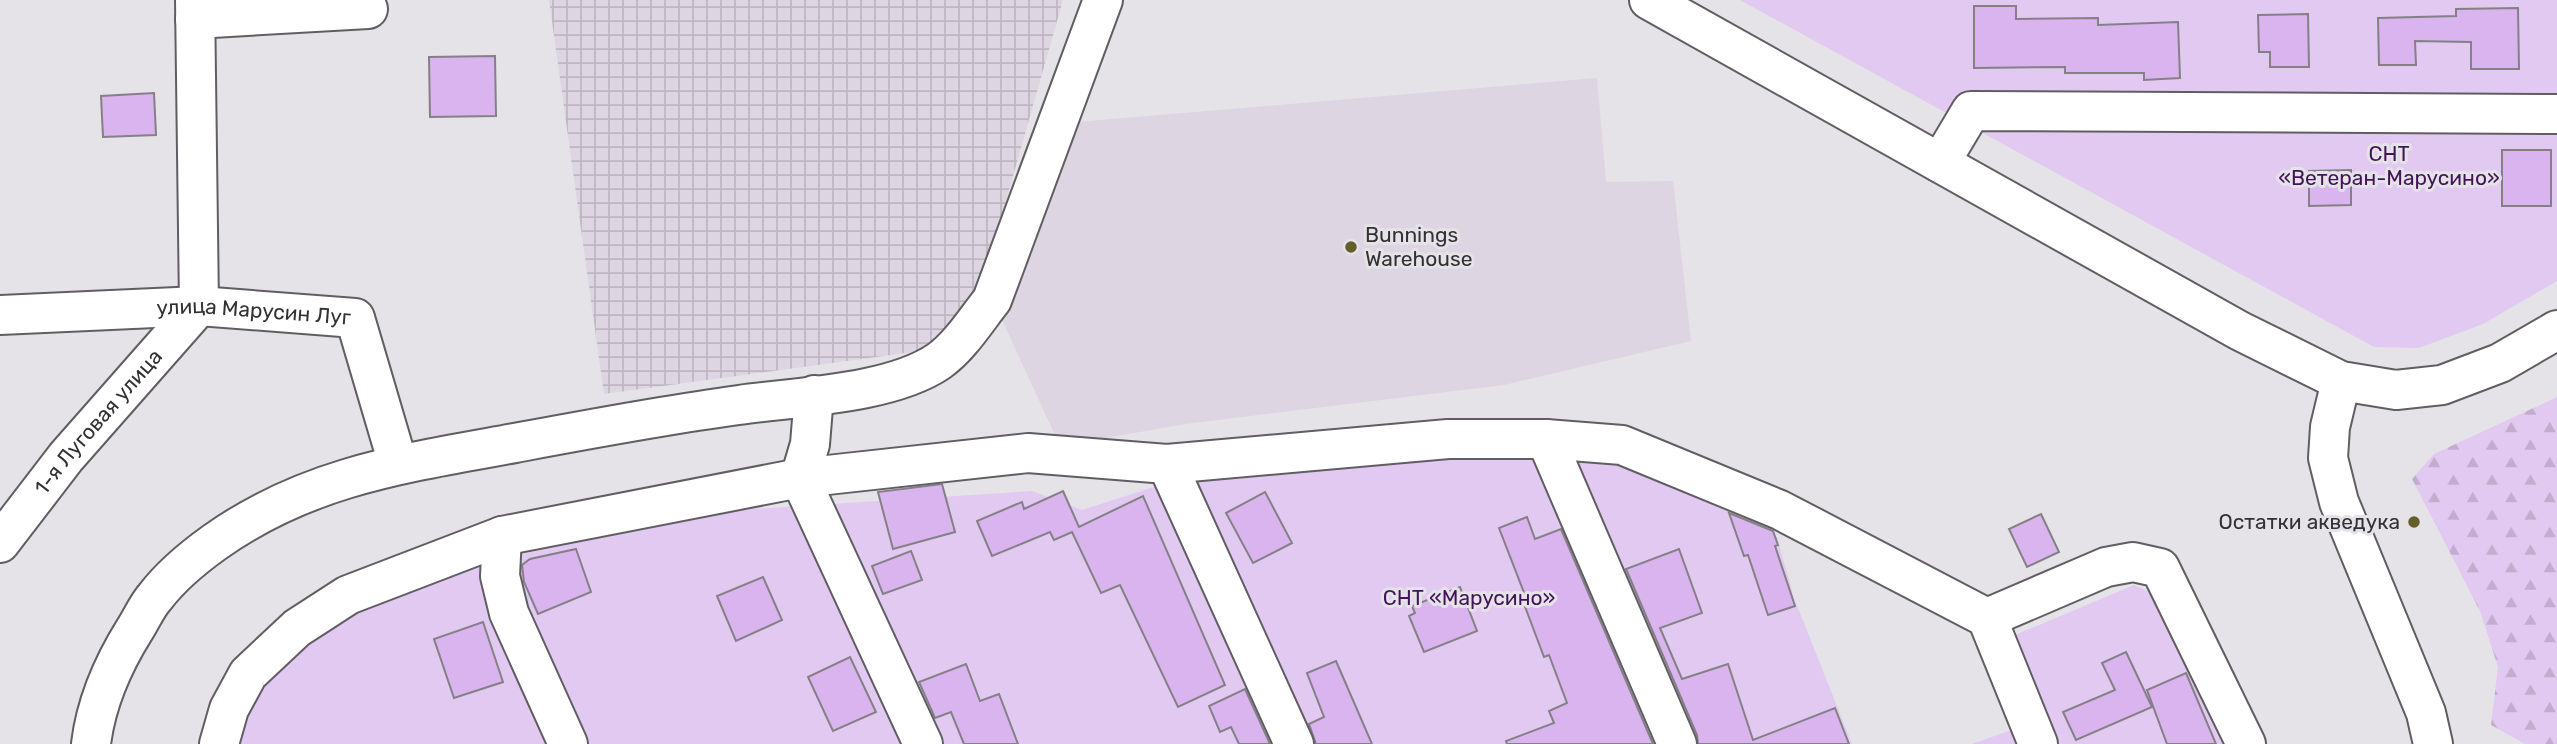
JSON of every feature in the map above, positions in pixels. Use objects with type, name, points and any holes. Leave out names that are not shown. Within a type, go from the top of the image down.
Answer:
[{"type":"street","points":[[91,744],[95,714],[123,647],[155,596],[197,555],[247,519],[300,494],[352,475],[398,464],[670,415],[874,387],[908,377],[939,360],[961,339],[992,300],[1103,0]]},
{"type":"street","points":[[1649,0],[2240,331],[2341,381],[2396,390],[2442,385],[2500,363],[2557,330]]},
{"type":"street","points":[[199,306],[195,10],[368,9]]},
{"type":"street","points":[[1940,163],[1971,111],[2557,114]]},
{"type":"street","name":"улица Марусин Луг","points":[[0,315],[199,306],[355,318],[398,464]]},
{"type":"street","name":"1-я Луговая улица","points":[[0,543],[66,457],[199,306]]},
{"type":"street","points":[[2341,381],[2330,427],[2328,458],[2339,502],[2426,713],[2433,744]]},
{"type":"street","points":[[814,395],[810,444],[800,478],[923,744]]},
{"type":"street","points":[[219,744],[229,709],[248,674],[297,628],[348,595],[502,536],[800,478],[1028,453],[1167,464],[1448,439],[1546,439],[1622,445],[1780,510],[1987,618],[2038,744]]},
{"type":"street","points":[[1546,439],[1678,744]]},
{"type":"street","points":[[1167,464],[1294,744]]},
{"type":"street","points":[[502,536],[500,576],[509,613],[568,744]]},
{"type":"street","points":[[1987,618],[2106,567],[2133,562],[2160,568],[2246,744]]},
{"type":"shaded area","points":[[549,0],[1063,0],[977,303],[928,350],[604,394]]},
{"type":"shaded area","name":"Bunnings Warehouse","points":[[1597,78],[1606,182],[1673,181],[1691,341],[1504,385],[1185,424],[1060,446],[998,311],[1065,123]]},
{"type":"green space","name":"СНТ «Ветеран-Марусино»","points":[[1740,0],[2557,0],[2557,281],[2483,324],[2419,348],[2374,347]]},
{"type":"green space","points":[[2557,397],[2557,744],[2525,744],[2491,725],[2498,667],[2480,611],[2412,479],[2434,454]]},
{"type":"green space","name":"СНТ «Марусино»","points":[[1382,451],[1615,455],[1777,537],[1794,598],[1852,744],[232,744],[251,695],[346,616],[478,566],[676,514],[1032,491],[1082,510],[1191,475]]},
{"type":"green space","points":[[2134,585],[2160,597],[2231,744],[1972,744],[2040,720],[2008,638]]},
{"type":"building","points":[[1974,6],[2016,6],[2016,19],[2098,18],[2098,25],[2178,22],[2180,78],[2144,80],[2144,73],[2065,73],[2065,67],[1974,68]]},
{"type":"building","points":[[2518,8],[2519,69],[2471,69],[2471,42],[2415,41],[2416,65],[2379,65],[2378,18],[2456,16],[2456,9]]},
{"type":"building","points":[[2308,14],[2309,67],[2270,67],[2270,52],[2259,52],[2258,15]]},
{"type":"building","points":[[495,56],[496,116],[430,117],[429,57]]},
{"type":"building","points":[[154,93],[156,135],[103,137],[101,96]]},
{"type":"building","points":[[2502,150],[2551,150],[2551,206],[2502,206]]},
{"type":"building","points":[[2351,170],[2351,205],[2309,206],[2309,171]]},
{"type":"building","points":[[942,484],[955,532],[893,549],[878,492]]},
{"type":"building","points":[[1063,491],[1079,527],[1143,496],[1225,685],[1178,707],[1120,585],[1101,593],[1072,532],[1054,540],[1050,532],[992,556],[977,521],[1022,502],[1024,509]]},
{"type":"building","points":[[1265,492],[1292,543],[1253,563],[1226,513]]},
{"type":"building","points":[[1729,513],[1773,531],[1778,545],[1775,546],[1795,606],[1768,615],[1748,555],[1744,556]]},
{"type":"building","points":[[2041,514],[2059,552],[2027,567],[2009,529]]},
{"type":"building","points":[[1527,517],[1535,539],[1561,529],[1653,744],[1507,744],[1506,741],[1554,723],[1549,711],[1567,703],[1549,655],[1544,657],[1524,604],[1528,603],[1499,528]]},
{"type":"building","points":[[576,549],[591,592],[538,614],[524,582],[522,565],[530,559]]},
{"type":"building","points":[[1679,549],[1702,613],[1660,628],[1682,679],[1728,664],[1753,740],[1835,708],[1849,744],[1698,744],[1697,735],[1626,569]]},
{"type":"building","points":[[911,551],[922,580],[883,594],[872,566]]},
{"type":"building","points":[[763,577],[782,620],[736,641],[717,596]]},
{"type":"building","points":[[1460,587],[1477,631],[1424,652],[1409,616],[1415,613],[1412,606]]},
{"type":"building","points":[[483,622],[503,682],[454,698],[434,639]]},
{"type":"building","points":[[2126,652],[2152,707],[2076,740],[2063,712],[2115,690],[2102,663]]},
{"type":"building","points":[[850,657],[876,712],[833,731],[808,677]]},
{"type":"building","points":[[1336,661],[1372,744],[1316,744],[1309,724],[1324,717],[1307,673]]},
{"type":"building","points":[[966,664],[980,701],[999,694],[1018,744],[964,744],[951,712],[935,718],[919,682]]},
{"type":"building","points":[[2186,673],[2216,744],[2167,744],[2147,690]]},
{"type":"building","points":[[1245,689],[1270,744],[1239,744],[1231,727],[1220,732],[1209,706]]},
{"type":"place","name":"Bunnings Warehouse","points":[[1351,247]]},
{"type":"place","name":"Остатки акведука","points":[[2414,522]]}]
